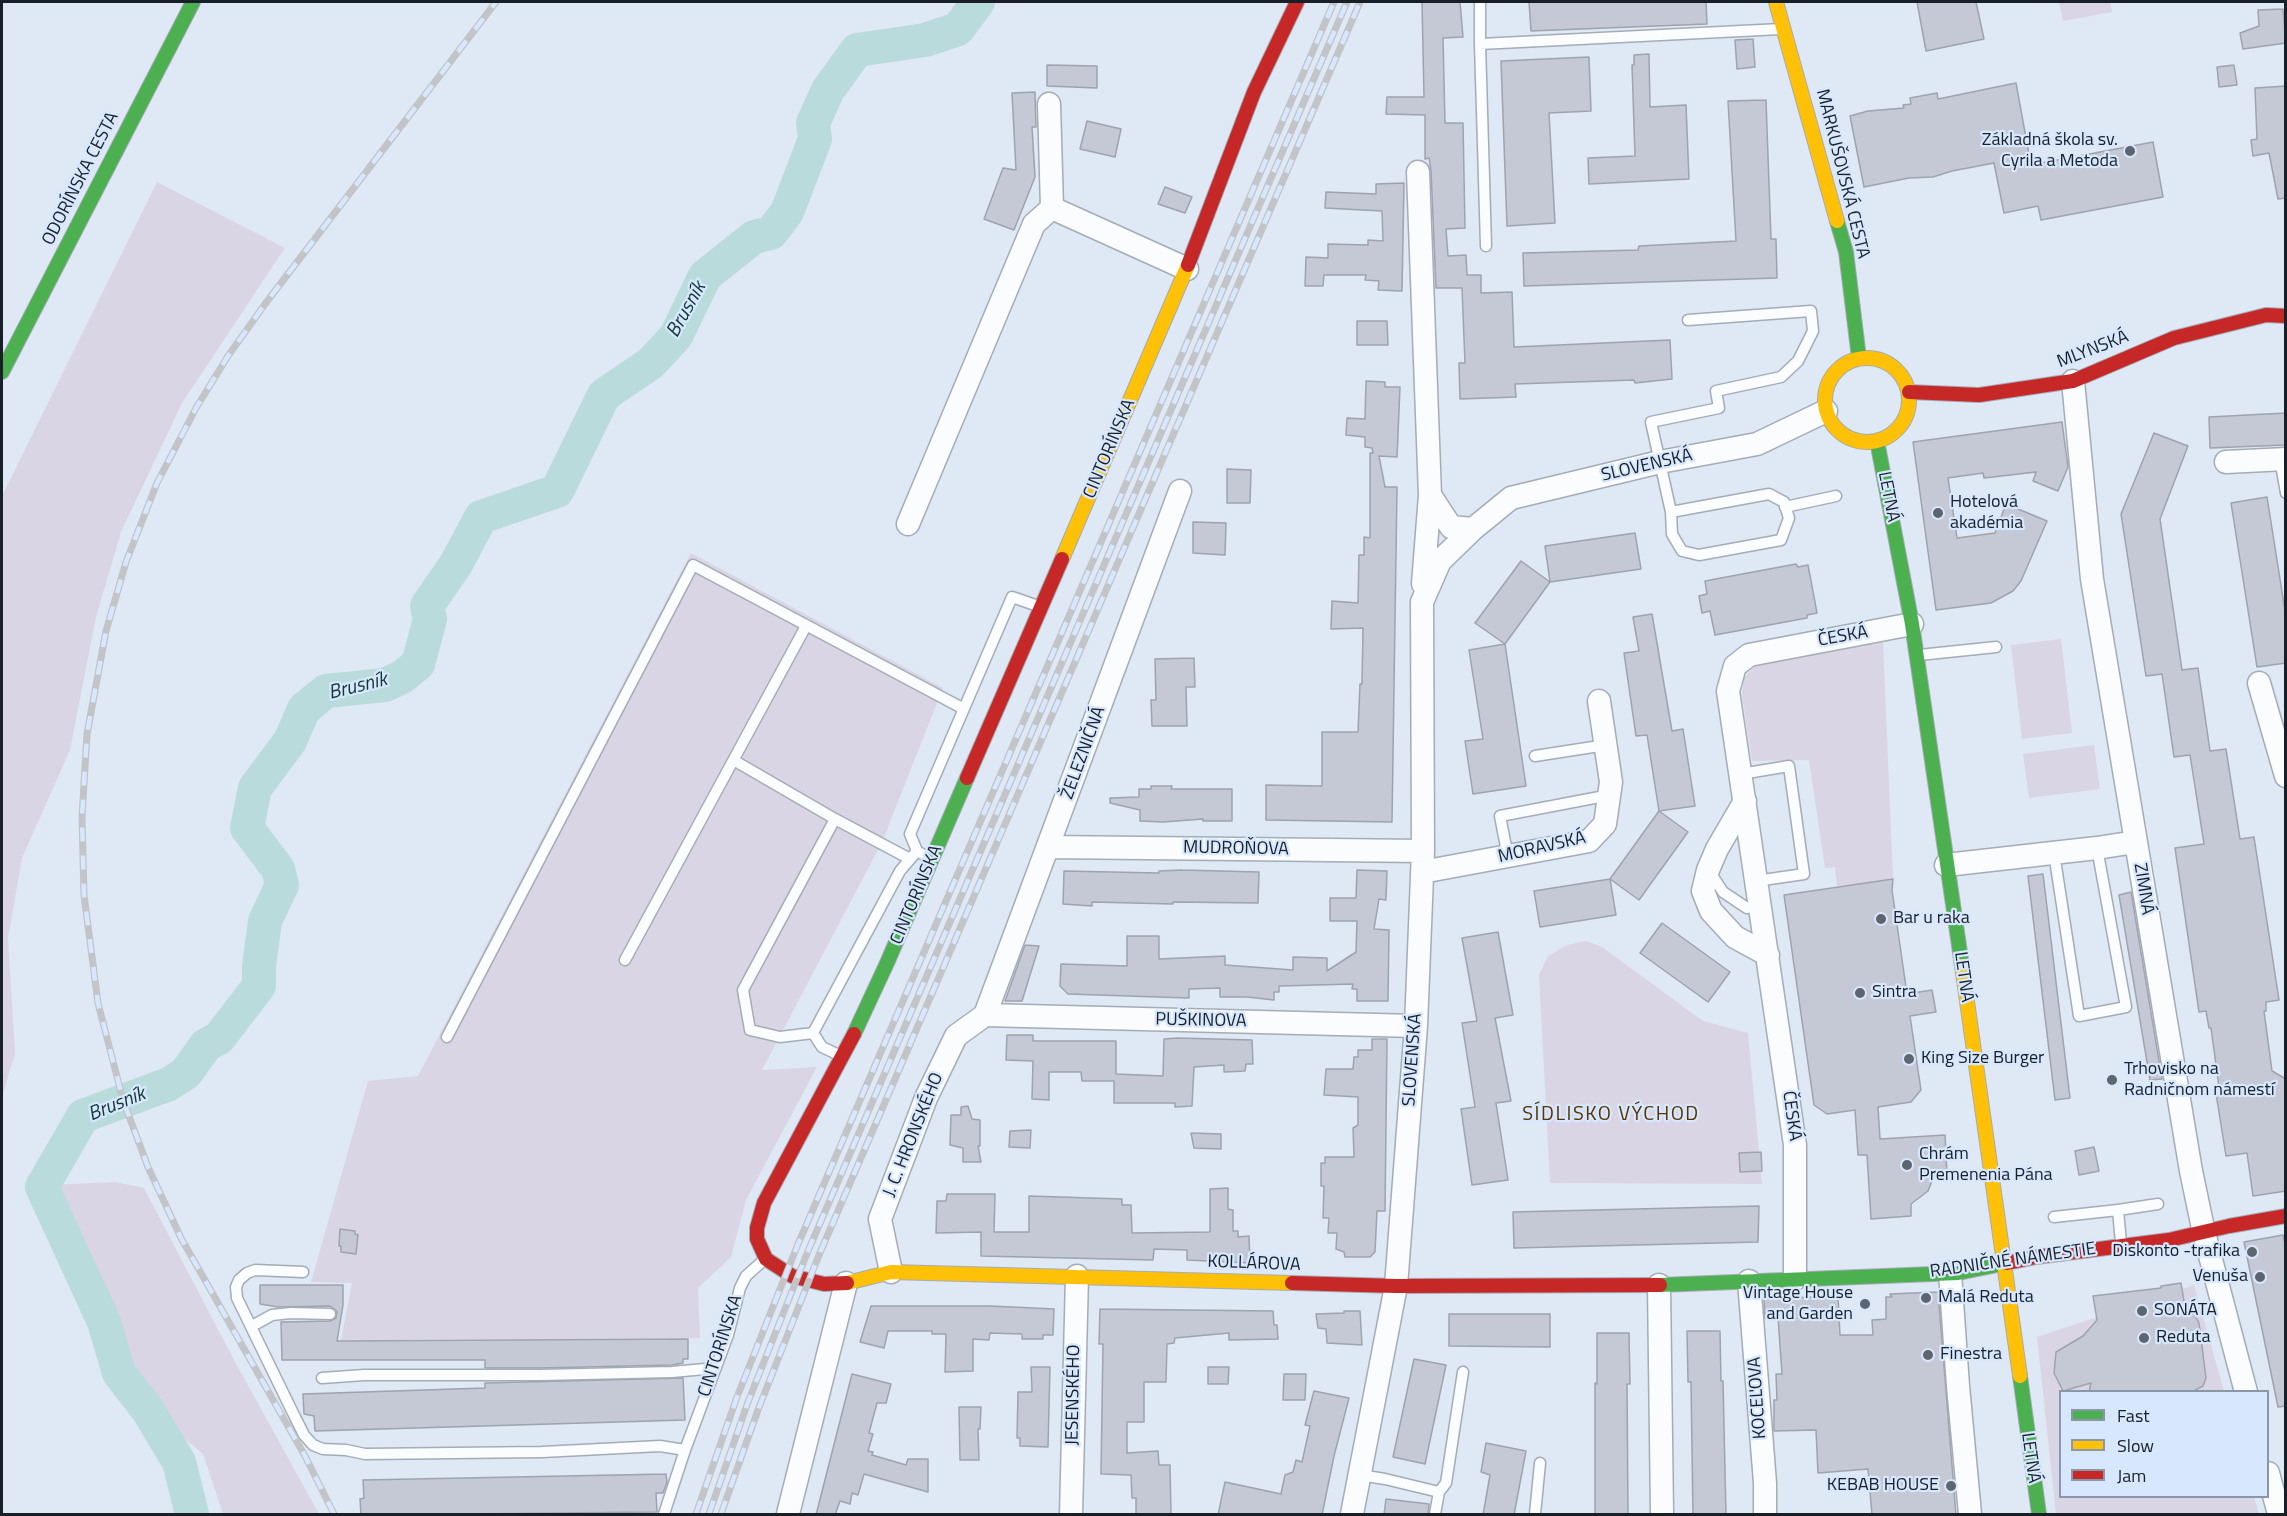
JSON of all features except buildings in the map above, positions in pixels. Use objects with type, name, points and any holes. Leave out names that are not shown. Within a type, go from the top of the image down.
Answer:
[{"type":"street","name":"ODORÍNSKA CESTA","points":[[2,372],[193,2]]},
{"type":"street","name":"CINTORÍNSKA","points":[[766,1259],[758,1239],[758,1217],[843,1057],[872,997],[1187,269],[1254,92],[1296,2]]},
{"type":"street","name":"MARKUŠOVSKÁ CESTA","points":[[1776,2],[1845,252],[1859,358]]},
{"type":"street","points":[[1049,104],[1052,208]]},
{"type":"street","name":"SLOVENSKÁ","points":[[1352,1515],[1395,1286],[1416,1026],[1422,861],[1422,602],[1430,495],[1418,172]]},
{"type":"street","points":[[1052,208],[1187,269]]},
{"type":"street","points":[[908,524],[1034,224],[1052,208]]},
{"type":"street","name":"MLYNSKÁ","points":[[1909,392],[1979,395],[2073,381],[2174,338],[2266,315],[2286,316]]},
{"type":"street","points":[[1872,357],[1885,361],[1905,380],[1909,392],[1909,408],[1903,423],[1892,435],[1877,441],[1863,442],[1850,439],[1831,423],[1826,411],[1826,390],[1835,371],[1859,358],[1872,357]]},
{"type":"street","name":"ZIMNÁ","points":[[2073,381],[2092,579],[2191,1171],[2204,1233],[2245,1390]]},
{"type":"street","name":"SLOVENSKÁ","points":[[1422,602],[1440,561],[1473,529],[1511,498],[1660,462],[1757,444],[1826,411]]},
{"type":"street","name":"LETNÁ","points":[[1877,441],[1912,624],[1996,1196],[2038,1515]]},
{"type":"street","points":[[2226,462],[2283,459]]},
{"type":"street","name":"ŽELEZNIČNÁ","points":[[985,1015],[1180,491]]},
{"type":"street","points":[[1430,495],[1451,527],[1473,529]]},
{"type":"street","name":"ČESKÁ","points":[[1795,1279],[1795,1145],[1728,690],[1735,666],[1749,655],[1912,624]]},
{"type":"street","points":[[2259,683],[2286,776]]},
{"type":"street","name":"MORAVSKÁ","points":[[1422,861],[1508,857],[1589,841],[1605,824],[1611,782],[1599,701]]},
{"type":"street","points":[[1745,801],[1717,849],[1708,870],[1703,891],[1711,911],[1735,937],[1768,955]]},
{"type":"street","points":[[1946,865],[2135,842]]},
{"type":"street","name":"MUDROŇOVA","points":[[1049,846],[1422,861]]},
{"type":"street","name":"PUŠKINOVA","points":[[985,1015],[1416,1026]]},
{"type":"street","name":"J. C. HRONSKÉHO","points":[[891,1272],[880,1219],[926,1098],[956,1036],[985,1015]]},
{"type":"street","name":"RADNIČNÉ NÁMESTIE","points":[[1749,1281],[1958,1273],[2004,1262],[2169,1240],[2286,1216]]},
{"type":"street","name":"KOLLÁROVA","points":[[766,1259],[792,1276],[824,1284],[846,1283],[891,1272],[1395,1286],[1659,1285],[1749,1281]]},
{"type":"street","points":[[1950,1273],[1970,1515]]},
{"type":"street","name":"JESENSKÉHO","points":[[1071,1515],[1077,1276]]},
{"type":"street","name":"KOCEĽOVA","points":[[1749,1281],[1765,1483],[1765,1515]]},
{"type":"street","points":[[788,1515],[846,1283]]},
{"type":"street","points":[[1659,1285],[1662,1515]]},
{"type":"street","points":[[2269,1477],[2279,1515]]},
{"type":"lane","points":[[1480,2],[1486,246]]},
{"type":"lane","points":[[1480,44],[1784,29]]},
{"type":"lane","points":[[1671,512],[1769,494],[1784,502],[1789,518],[1780,540],[1699,555],[1682,551],[1671,534],[1671,512],[1651,422],[1719,408],[1716,391],[1781,377],[1798,361],[1813,331],[1811,311],[1688,320]]},
{"type":"lane","points":[[2283,459],[2286,493]]},
{"type":"lane","points":[[1785,507],[1836,496]]},
{"type":"lane","points":[[447,1037],[693,565],[964,709]]},
{"type":"lane","points":[[914,855],[910,834],[1012,597],[1041,608]]},
{"type":"lane","points":[[625,960],[735,761],[806,626]]},
{"type":"lane","points":[[1916,655],[1996,647]]},
{"type":"lane","points":[[1535,756],[1606,745]]},
{"type":"lane","points":[[735,761],[835,819],[914,855],[932,860]]},
{"type":"lane","points":[[1741,774],[1789,766],[1804,874],[1756,881]]},
{"type":"lane","points":[[1508,857],[1500,816],[1610,795]]},
{"type":"lane","points":[[813,1033],[780,1037],[750,1030],[743,990],[835,819]]},
{"type":"lane","points":[[2054,853],[2079,1016],[2126,1007],[2097,848]]},
{"type":"lane","points":[[813,1033],[900,871],[914,855]]},
{"type":"lane","points":[[1708,870],[1723,892],[1747,908]]},
{"type":"lane","points":[[813,1033],[822,1047],[843,1057]]},
{"type":"lane","points":[[2054,1216],[2158,1204]]},
{"type":"lane","points":[[2118,1210],[2121,1247]]},
{"type":"lane","name":"CINTORÍNSKA","points":[[664,1515],[685,1450],[728,1335],[740,1288],[746,1276],[766,1259]]},
{"type":"lane","points":[[303,1272],[255,1270],[239,1280],[236,1287],[237,1298],[304,1435],[313,1445],[323,1449],[365,1454],[542,1452],[660,1446],[685,1450]]},
{"type":"lane","points":[[252,1326],[272,1315],[330,1314]]},
{"type":"lane","points":[[322,1378],[364,1375],[672,1372],[716,1368]]},
{"type":"lane","points":[[1435,1515],[1439,1492],[1446,1483],[1464,1372]]},
{"type":"lane","points":[[1535,1515],[1540,1463]]},
{"type":"lane","points":[[1360,1475],[1439,1492]]},
{"type":"shaded area","points":[[2059,2],[2110,2],[2112,12],[2063,21]]},
{"type":"shaded area","points":[[157,182],[285,248],[182,403],[121,532],[96,617],[70,750],[22,858],[8,938],[15,1054],[2,1097],[2,496]]},
{"type":"shaded area","points":[[691,553],[943,688],[882,842],[762,1070],[817,1067],[746,1200],[731,1257],[698,1288],[700,1338],[341,1340],[352,1283],[311,1282],[368,1081],[418,1076]]},
{"type":"shaded area","points":[[2061,639],[2072,733],[2022,739],[2011,645]]},
{"type":"shaded area","points":[[1883,642],[1893,879],[1837,887],[1835,867],[1825,868],[1809,760],[1752,761],[1742,695],[1744,678],[1759,662]]},
{"type":"shaded area","points":[[2094,745],[2100,789],[2029,798],[2023,754]]},
{"type":"shaded area","points":[[1586,941],[1602,947],[1703,1021],[1748,1033],[1762,1184],[1550,1183],[1539,975],[1548,956],[1567,945]]},
{"type":"shaded area","points":[[115,1182],[144,1188],[234,1360],[319,1514],[223,1514],[203,1454],[138,1400],[107,1348],[52,1185]]},
{"type":"shaded area","points":[[2194,1285],[2224,1390],[2059,1390],[2059,1498],[2254,1498],[2259,1514],[2056,1514],[2037,1337]]},
{"type":"waterway","name":"Brusník","points":[[192,1514],[179,1462],[147,1409],[119,1373],[104,1322],[42,1187],[83,1116],[169,1084],[186,1073],[206,1045],[219,1038],[259,986],[259,966],[265,921],[282,885],[278,869],[247,828],[255,788],[290,741],[304,709],[326,691],[385,685],[402,677],[418,664],[430,619],[427,606],[456,564],[481,517],[557,491],[604,395],[651,363],[676,336],[705,276],[754,237],[771,233],[787,212],[815,139],[813,123],[828,90],[857,50],[925,40],[958,29],[978,2]]},
{"type":"railway","points":[[334,1514],[305,1456],[181,1238],[148,1167],[123,1100],[98,1003],[84,895],[82,817],[87,734],[106,631],[126,562],[157,483],[196,408],[228,356],[265,304],[496,2]]},
{"type":"railway","points":[[696,1514],[737,1397],[798,1244],[1334,2]]},
{"type":"railway","points":[[709,1514],[748,1402],[808,1251],[1347,2]]},
{"type":"railway","points":[[721,1514],[758,1410],[819,1255],[1360,2]]},
{"type":"traffic: fast","points":[[2,372],[193,2]]},
{"type":"traffic: fast","points":[[1837,221],[1846,252],[1859,358]]},
{"type":"traffic: fast","points":[[1877,441],[1912,624],[1962,966]]},
{"type":"traffic: fast","points":[[854,1034],[967,778]]},
{"type":"traffic: fast","points":[[1660,1285],[1958,1273],[2007,1263]]},
{"type":"traffic: fast","points":[[2020,1376],[2039,1514]]},
{"type":"traffic: slow","points":[[1776,2],[1837,221]]},
{"type":"traffic: slow","points":[[1062,559],[1188,265]]},
{"type":"traffic: slow","points":[[1859,358],[1875,358],[1891,365],[1902,376],[1909,392],[1909,400],[1906,416],[1897,430],[1875,442],[1859,442],[1843,435],[1832,424],[1825,408],[1825,392],[1832,376],[1843,365],[1859,358]]},
{"type":"traffic: slow","points":[[1962,966],[2020,1376]]},
{"type":"traffic: slow","points":[[847,1283],[891,1272],[1292,1283]]},
{"type":"traffic: jam","points":[[1188,265],[1254,92],[1297,2]]},
{"type":"traffic: jam","points":[[1909,392],[1979,395],[2073,381],[2174,338],[2266,315],[2286,316]]},
{"type":"traffic: jam","points":[[967,778],[1062,559]]},
{"type":"traffic: jam","points":[[847,1283],[824,1284],[792,1276],[766,1259],[757,1239],[757,1228],[764,1203],[854,1034]]},
{"type":"traffic: jam","points":[[2007,1263],[2036,1257],[2169,1240],[2286,1216]]},
{"type":"traffic: jam","points":[[1292,1283],[1396,1286],[1660,1285]]},
{"type":"place","name":"Základná škola sv. Cyrila a Metoda","points":[[2130,151]]},
{"type":"place","name":"Hotelová akadémia","points":[[1938,513]]},
{"type":"place","name":"Bar u raka","points":[[1881,919]]},
{"type":"place","name":"Sintra","points":[[1860,993]]},
{"type":"place","name":"King Size Burger","points":[[1909,1059]]},
{"type":"place","name":"Trhovisko na Radničnom námestí","points":[[2112,1080]]},
{"type":"place","name":"Chrám Premenenia Pána","points":[[1907,1165]]},
{"type":"place","name":"Diskonto -trafika","points":[[2252,1252]]},
{"type":"place","name":"Venuša","points":[[2260,1277]]},
{"type":"place","name":"Malá Reduta","points":[[1926,1298]]},
{"type":"place","name":"Vintage House and Garden","points":[[1865,1304]]},
{"type":"place","name":"SONÁTA","points":[[2142,1311]]},
{"type":"place","name":"Reduta","points":[[2144,1338]]},
{"type":"place","name":"Finestra","points":[[1928,1355]]},
{"type":"place","name":"KEBAB HOUSE","points":[[1951,1486]]},
{"type":"district","name":"SÍDLISKO VÝCHOD","points":[[1611,1115]]}]
